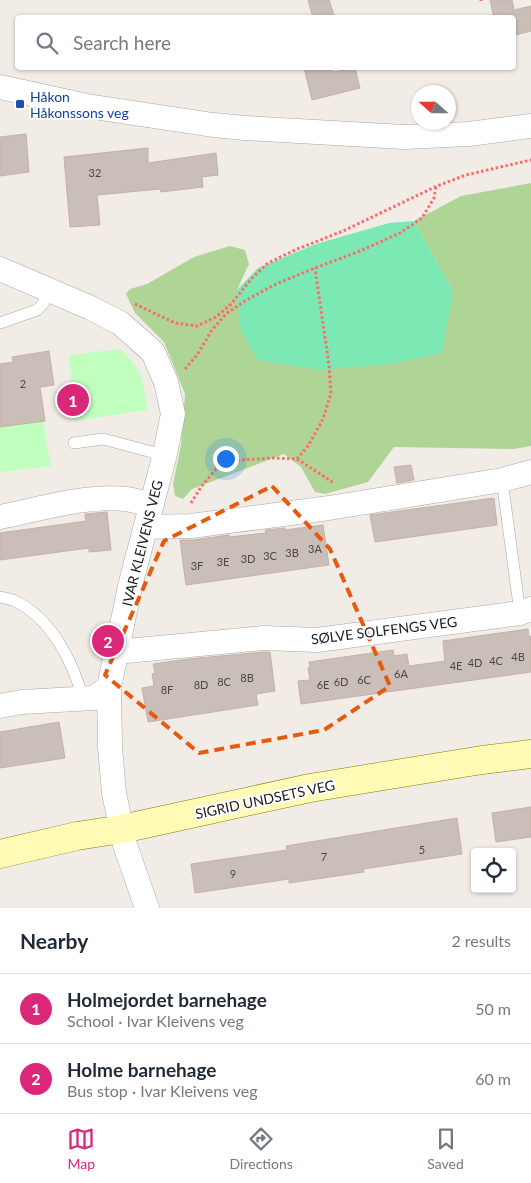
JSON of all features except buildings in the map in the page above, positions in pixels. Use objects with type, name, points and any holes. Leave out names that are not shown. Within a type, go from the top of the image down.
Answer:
[{"type":"street","points":[[0,87],[87,106],[245,128],[404,137],[469,134],[531,126]]},
{"type":"street","name":"IVAR KLEIVENS VEG","points":[[0,269],[97,311],[120,324],[153,352],[166,382],[173,414],[164,458],[131,582],[109,687],[110,747],[114,792],[125,844],[147,908]]},
{"type":"street","points":[[0,517],[72,502],[108,498],[128,499],[149,516],[180,526],[366,502],[502,480],[531,472]]},
{"type":"street","name":"SØLVE SOLFENGS VEG","points":[[116,652],[264,638],[317,640],[526,611]]},
{"type":"street","points":[[0,706],[22,702],[94,698],[109,687]]},
{"type":"street","name":"SIGRID UNDSETS VEG","points":[[0,854],[310,788],[482,760],[531,754]]},
{"type":"lane","points":[[0,323],[36,310],[43,304],[49,290]]},
{"type":"lane","points":[[74,443],[103,439],[152,452],[164,458]]},
{"type":"lane","points":[[502,480],[526,611]]},
{"type":"lane","points":[[0,597],[15,601],[31,612],[49,629],[65,652],[78,680],[83,699]]},
{"type":"path","points":[[126,304],[136,304],[175,323],[197,326],[216,317],[231,304],[268,263],[343,231],[436,186],[466,175],[531,160]]},
{"type":"path","points":[[166,382],[183,371],[197,355],[212,330],[227,312],[276,284],[400,233],[422,218],[434,198],[436,186]]},
{"type":"path","points":[[297,459],[308,446],[322,419],[331,393],[329,365],[315,268]]},
{"type":"path","points":[[180,526],[201,487],[216,469],[241,460],[297,459],[366,502]]},
{"type":"highlighted area","points":[[272,486],[330,549],[390,686],[324,730],[199,753],[105,675],[164,541]]},
{"type":"green space","points":[[531,183],[531,446],[514,449],[394,447],[368,482],[325,494],[315,492],[301,467],[284,454],[192,489],[183,499],[175,496],[173,484],[181,445],[185,394],[164,342],[135,313],[126,294],[130,289],[147,284],[194,257],[230,246],[245,250],[249,264],[237,290],[453,291],[414,221],[461,196]]},
{"type":"green space","points":[[414,221],[453,291],[442,353],[390,364],[319,370],[257,360],[240,328],[237,290],[258,268],[316,244],[389,223]]},
{"type":"green space","points":[[121,349],[139,370],[145,391],[147,410],[74,421],[69,355]]},
{"type":"green space","points":[[0,411],[43,420],[51,466],[0,472]]},
{"type":"place","name":"Håkon Håkonssons veg","points":[[20,104]]},
{"type":"place","name":"Holmejordet barnehage","points":[[73,400]]},
{"type":"place","name":"Holme barnehage","points":[[108,641]]}]
